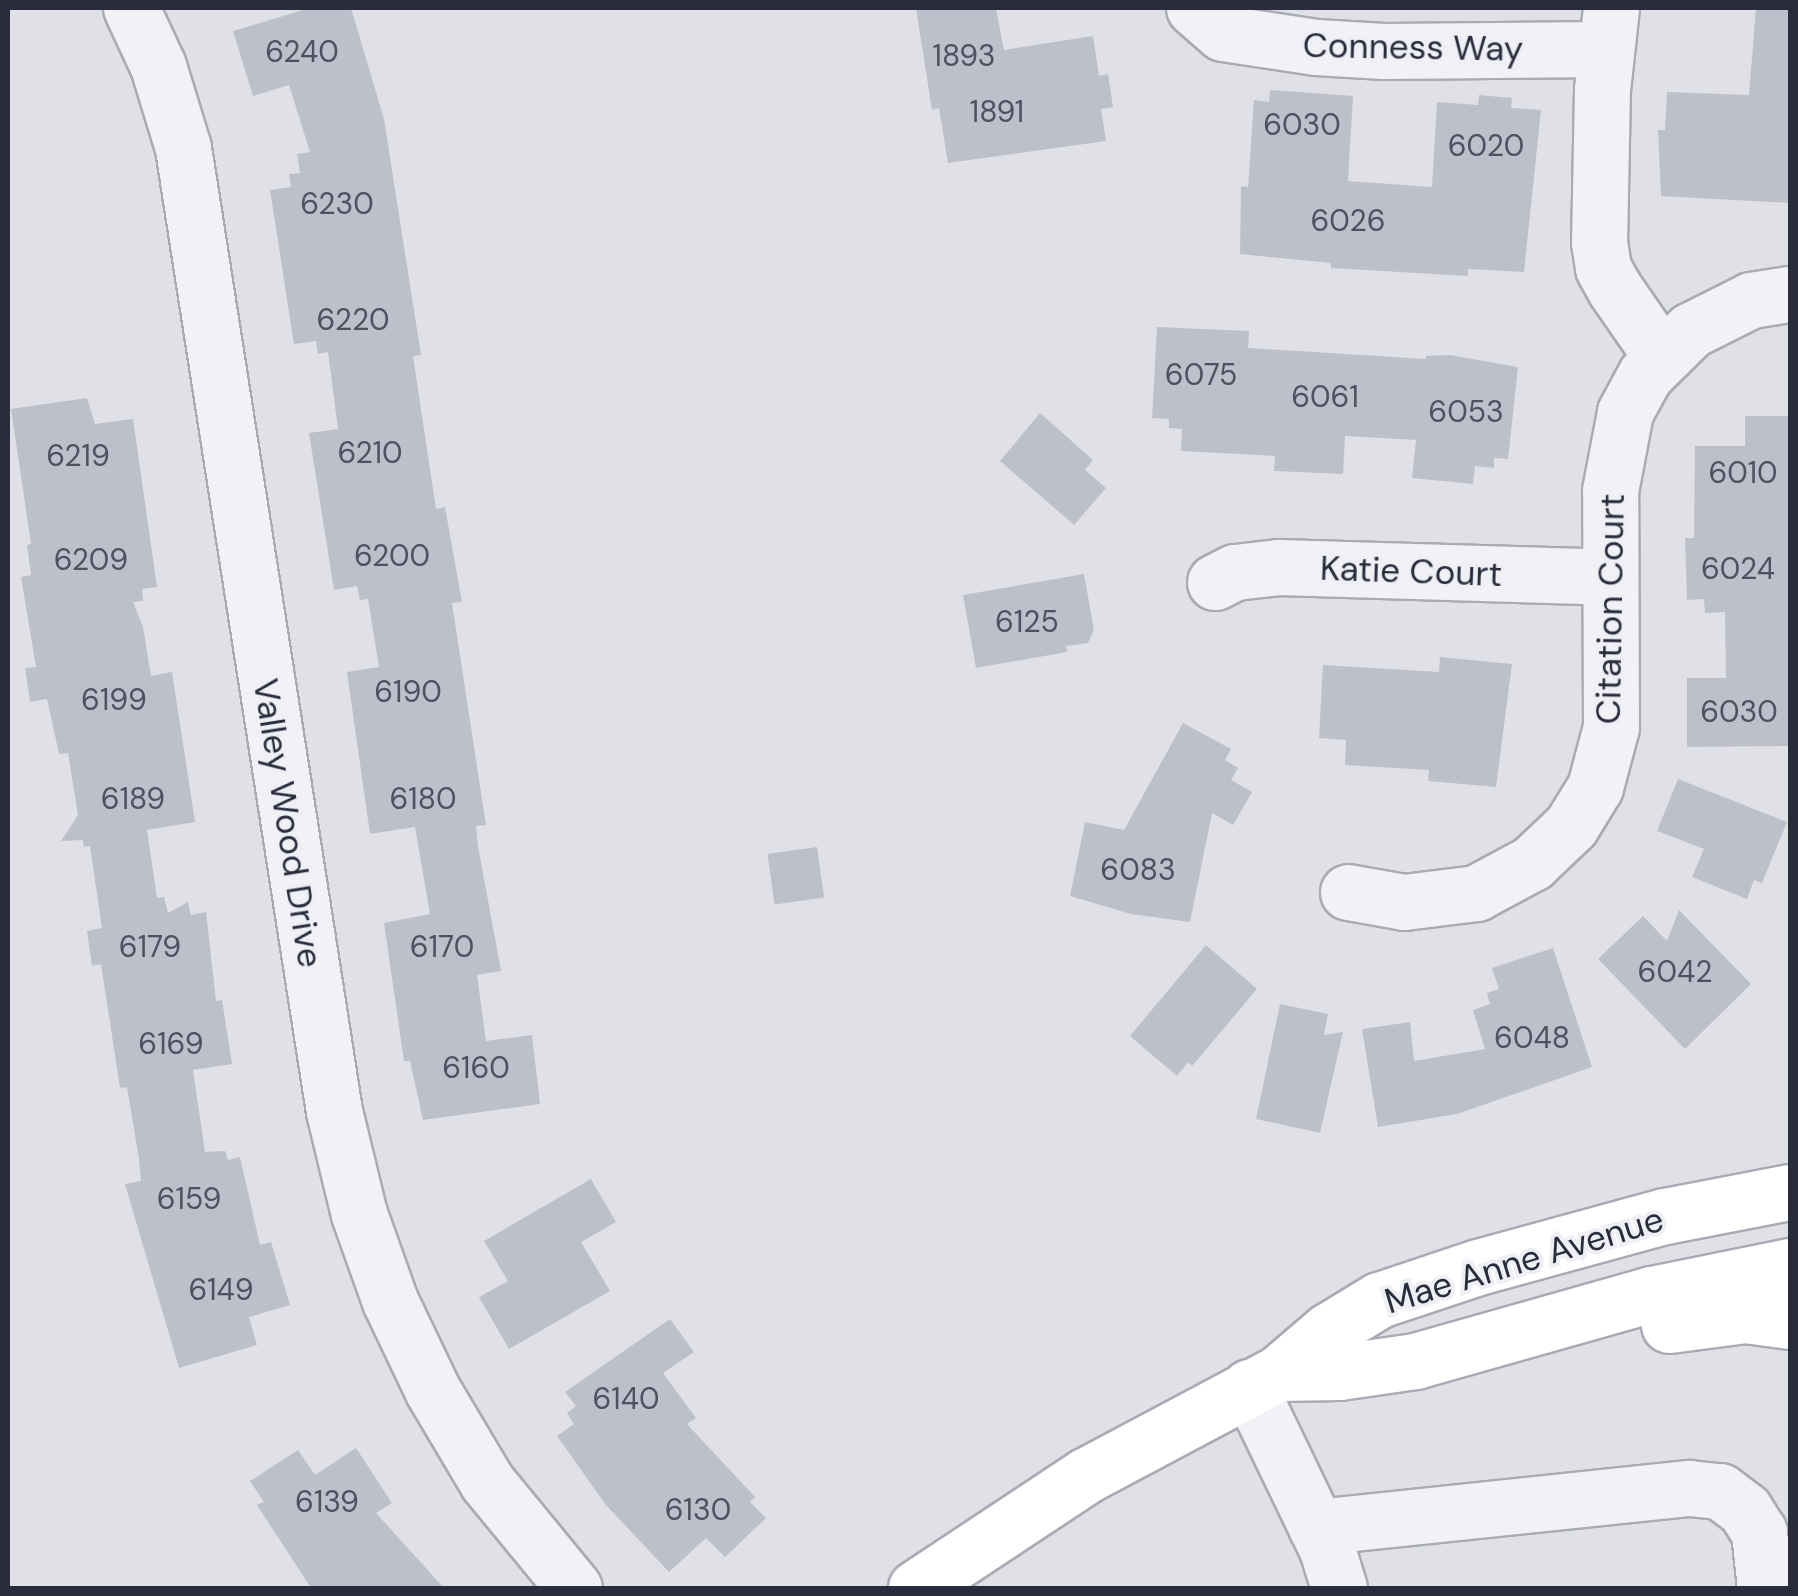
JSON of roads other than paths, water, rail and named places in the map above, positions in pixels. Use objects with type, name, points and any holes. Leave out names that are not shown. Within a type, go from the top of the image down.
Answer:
[{"type":"main road","points":[[1683,1212],[1790,1153]]},
{"type":"main road","name":"Mae Anne Avenue","points":[[916,1588],[1085,1476],[1264,1380],[1328,1331],[1379,1300],[1513,1256],[1683,1212],[1790,1192]]},
{"type":"main road","name":"Mae Anne Avenue","points":[[1264,1380],[1374,1368],[1454,1351],[1652,1294],[1790,1266]]},
{"type":"main road","points":[[1454,1351],[1565,1350],[1718,1316],[1790,1321]]},
{"type":"street","name":"Valley Wood Drive","points":[[131,8],[158,66],[183,148],[330,1092],[359,1214],[390,1300],[432,1391],[487,1482],[574,1588]]},
{"type":"street","name":"Conness Way","points":[[1208,20],[1316,47],[1384,51],[1608,28]]},
{"type":"street","points":[[1608,28],[1597,196],[1603,268],[1661,356]]},
{"type":"street","name":"Citation Court","points":[[1348,892],[1404,902],[1476,893],[1514,876],[1561,839],[1594,787],[1611,728],[1611,472],[1617,435],[1634,391],[1661,356],[1691,330],[1732,307],[1790,294]]},
{"type":"street","name":"Katie Court","points":[[1215,582],[1235,572],[1278,567],[1609,577]]},
{"type":"street","points":[[1264,1380],[1339,1588]]},
{"type":"street","points":[[1316,1527],[1689,1488],[1720,1491],[1745,1510],[1760,1532],[1765,1588]]}]
